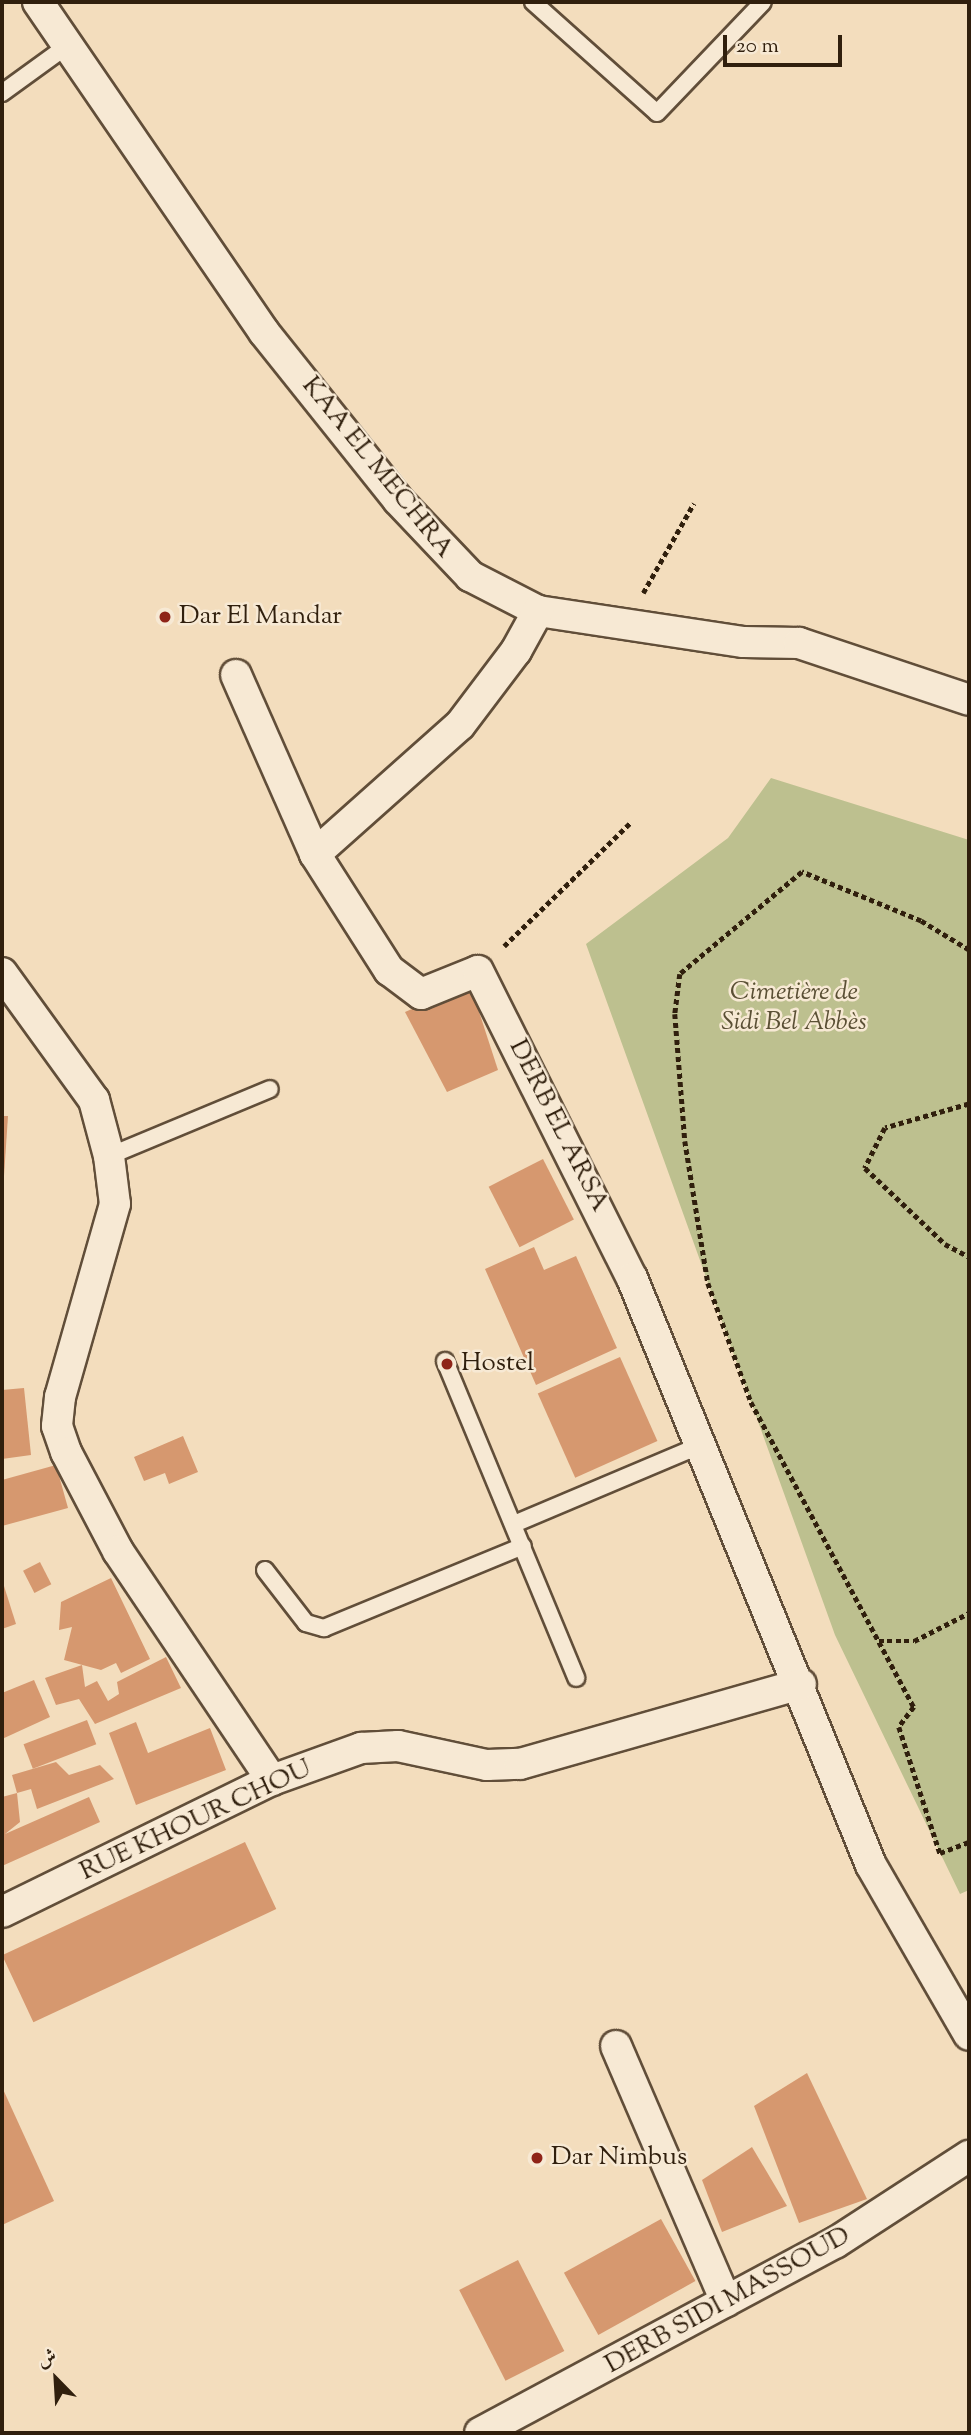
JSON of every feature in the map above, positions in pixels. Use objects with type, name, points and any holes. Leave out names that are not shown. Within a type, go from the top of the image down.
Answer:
[{"type":"street","name":"KAA EL MECHRA","points":[[38,2],[264,332],[398,500],[470,576],[538,611],[799,643],[969,700]]},
{"type":"street","points":[[315,854],[460,725],[516,652],[538,611]]},
{"type":"street","points":[[236,675],[315,854],[389,970],[409,988],[438,991],[478,971]]},
{"type":"street","name":"DERB EL ARSA","points":[[478,971],[568,1139],[703,1444],[871,1865],[969,2035]]},
{"type":"street","points":[[2,973],[94,1100],[109,1156],[115,1204],[60,1397],[57,1426],[118,1551],[272,1780]]},
{"type":"street","name":"RUE KHOUR CHOU","points":[[2,1912],[272,1780],[361,1748],[398,1746],[487,1765],[520,1764],[801,1684]]},
{"type":"street","points":[[616,2046],[726,2301]]},
{"type":"street","name":"DERB SIDI MASSOUD","points":[[480,2433],[835,2244],[969,2157]]},
{"type":"lane","points":[[533,2],[657,113],[673,104],[763,2]]},
{"type":"lane","points":[[2,93],[67,46]]},
{"type":"lane","points":[[109,1156],[270,1088]]},
{"type":"lane","points":[[445,1361],[576,1678]]},
{"type":"lane","points":[[514,1524],[703,1444]]},
{"type":"lane","points":[[265,1570],[306,1623],[324,1628],[523,1546]]},
{"type":"path","points":[[625,623],[694,503]]},
{"type":"path","points":[[478,971],[631,822]]},
{"type":"path","points":[[969,950],[921,921],[802,872],[680,974],[678,987],[685,1141],[708,1283],[751,1402],[914,1707],[899,1727],[940,1853],[969,1842]]},
{"type":"path","points":[[969,1104],[886,1128],[865,1168],[945,1244],[969,1257]]},
{"type":"path","points":[[879,1641],[914,1641],[969,1613]]},
{"type":"green space","name":"Cimetière de Sidi Bel Abbès","points":[[771,778],[969,840],[969,1890],[960,1894],[835,1635],[586,944],[728,838]]},
{"type":"building","points":[[470,984],[498,1070],[447,1092],[405,1012]]},
{"type":"building","points":[[2,1116],[8,1116],[4,1176],[2,1176]]},
{"type":"building","points":[[543,1159],[574,1220],[520,1247],[489,1187]]},
{"type":"building","points":[[534,1247],[544,1270],[576,1256],[617,1348],[536,1385],[485,1269]]},
{"type":"building","points":[[620,1357],[657,1441],[575,1478],[538,1394]]},
{"type":"building","points":[[24,1388],[31,1455],[2,1459],[2,1390]]},
{"type":"building","points":[[183,1436],[198,1472],[169,1484],[165,1473],[144,1481],[134,1457]]},
{"type":"building","points":[[56,1465],[68,1508],[2,1526],[2,1480]]},
{"type":"building","points":[[40,1562],[51,1584],[34,1593],[23,1571]]},
{"type":"building","points":[[111,1578],[150,1659],[121,1673],[116,1663],[101,1670],[64,1660],[72,1627],[59,1630],[61,1602]]},
{"type":"building","points":[[4,1586],[16,1624],[2,1629],[2,1587]]},
{"type":"building","points":[[166,1657],[181,1688],[95,1724],[79,1699],[56,1705],[45,1678],[82,1665],[85,1687],[97,1681],[108,1701],[119,1694],[117,1682]]},
{"type":"building","points":[[34,1680],[50,1717],[2,1739],[2,1693]]},
{"type":"building","points":[[87,1720],[96,1744],[33,1769],[24,1744]]},
{"type":"building","points":[[136,1722],[148,1753],[210,1728],[226,1770],[136,1805],[109,1733]]},
{"type":"building","points":[[56,1762],[69,1775],[100,1765],[114,1779],[37,1809],[31,1789],[17,1793],[12,1775]]},
{"type":"building","points":[[17,1793],[20,1822],[5,1834],[89,1797],[100,1822],[2,1866],[2,1797]]},
{"type":"building","points":[[245,1842],[276,1909],[33,2022],[2,1955]]},
{"type":"building","points":[[807,2073],[867,2199],[799,2223],[754,2106]]},
{"type":"building","points":[[2,2087],[54,2201],[2,2225]]},
{"type":"building","points":[[752,2147],[787,2206],[722,2232],[702,2180]]},
{"type":"building","points":[[661,2219],[695,2281],[598,2335],[564,2273]]},
{"type":"building","points":[[518,2260],[564,2351],[506,2381],[459,2290]]},
{"type":"place","name":"Dar El Mandar","points":[[165,617]]},
{"type":"place","name":"Hostel","points":[[447,1364]]},
{"type":"place","name":"Dar Nimbus","points":[[537,2158]]}]
